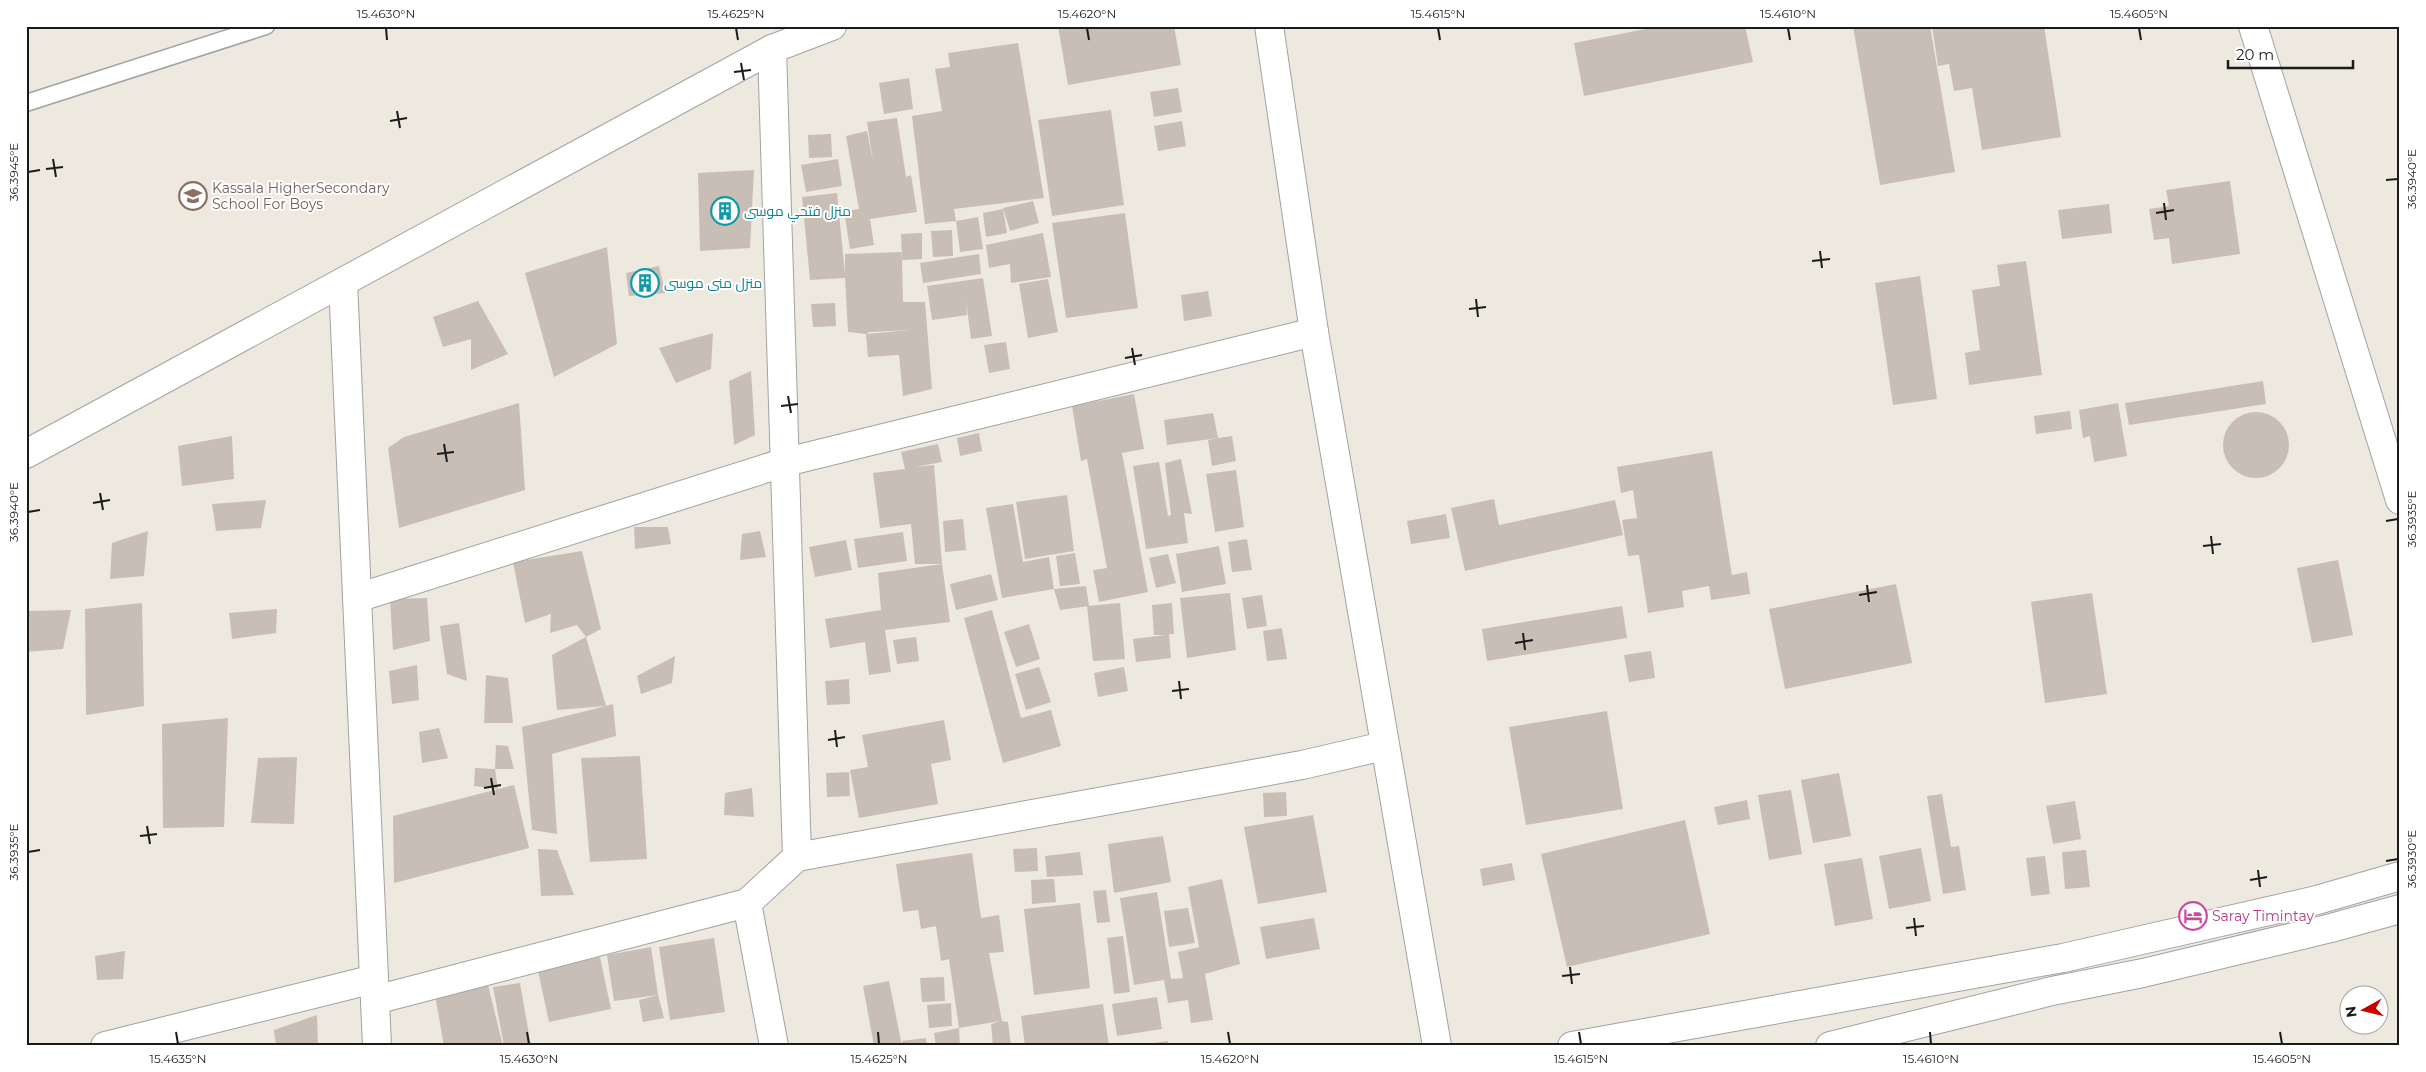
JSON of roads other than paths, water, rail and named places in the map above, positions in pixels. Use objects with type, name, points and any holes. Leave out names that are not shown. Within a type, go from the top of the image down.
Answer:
[{"type":"street","points":[[26,454],[772,49],[832,26]]},
{"type":"street","points":[[1269,26],[1314,332],[1437,1046]]},
{"type":"street","points":[[2253,26],[2400,500]]},
{"type":"street","points":[[772,49],[798,857]]},
{"type":"street","points":[[343,282],[377,1046]]},
{"type":"street","points":[[357,598],[786,462],[1314,332]]},
{"type":"street","points":[[105,1046],[375,990],[747,903],[798,857],[1302,766],[1384,746]]},
{"type":"street","points":[[1572,1046],[2063,958],[2317,900],[2400,876]]},
{"type":"street","points":[[747,903],[774,1046]]},
{"type":"street","points":[[1830,1046],[2052,991],[2143,973],[2294,937],[2400,909]]},
{"type":"lane","points":[[26,104],[266,26]]},
{"type":"place","name":"Kassala HigherSecondary School For Boys","points":[[193,196]]},
{"type":"place","name":"منزل فتحي موسى","points":[[725,211]]},
{"type":"place","name":"منزل منى موسى","points":[[645,283]]},
{"type":"place","name":"Saray Timintay","points":[[2193,916]]}]
